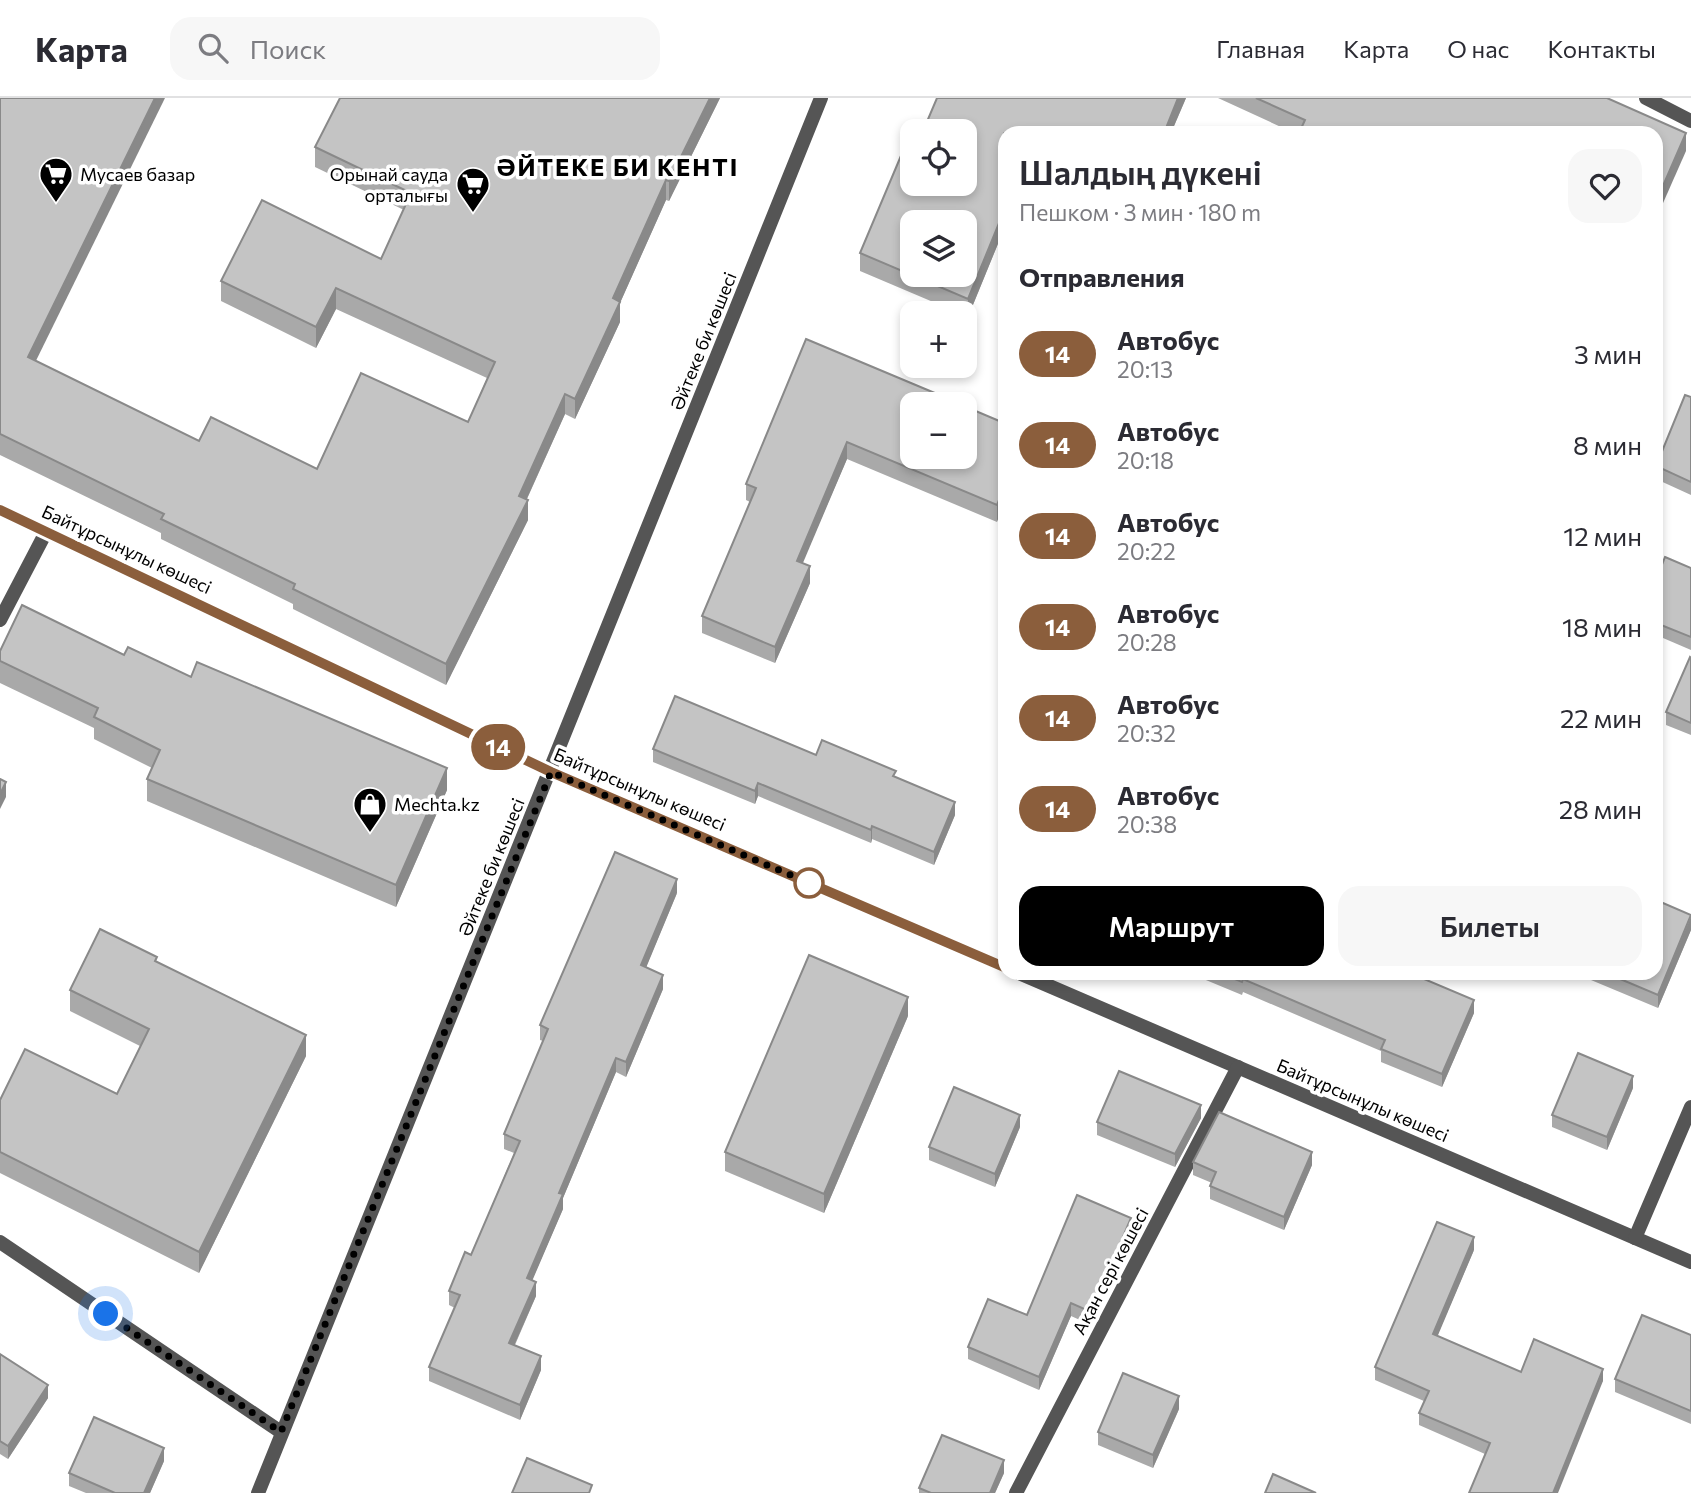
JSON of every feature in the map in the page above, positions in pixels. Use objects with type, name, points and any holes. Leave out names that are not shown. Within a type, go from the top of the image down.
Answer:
[{"type":"street","name":"Әйтеке би көшесі","points":[[258,1493],[821,98]]},
{"type":"street","points":[[1646,98],[1691,121]]},
{"type":"street","name":"Байтұрсынұлы көшесі","points":[[0,510],[551,772],[998,964]]},
{"type":"street","points":[[0,620],[46,532]]},
{"type":"street","name":"Байтұрсынұлы көшесі","points":[[1035,980],[1691,1262]]},
{"type":"street","name":"Ақан сері көшесі","points":[[1016,1493],[1238,1067]]},
{"type":"street","points":[[1635,1238],[1691,1107]]},
{"type":"street","points":[[0,1242],[281,1432]]},
{"type":"building","points":[[0,98],[155,98],[28,357],[199,441],[211,417],[317,469],[361,373],[468,422],[495,362],[336,288],[316,327],[221,281],[262,200],[381,259],[411,193],[315,147],[340,98],[710,98],[669,181],[666,180],[613,298],[620,302],[575,399],[565,394],[519,496],[528,500],[446,664],[293,589],[295,584],[161,519],[164,514],[0,434]]},
{"type":"building","points":[[937,98],[1178,98],[1167,126],[998,126],[998,226],[977,277],[977,210],[900,210],[900,270],[860,253],[900,158],[900,196],[977,196],[977,119],[928,119]]},
{"type":"building","points":[[1256,98],[1607,98],[1686,133],[1663,186],[1663,126],[1302,126],[1305,120]]},
{"type":"building","points":[[940,287],[973,287],[968,299]]},
{"type":"building","points":[[806,339],[932,392],[900,392],[900,464],[847,442],[797,561],[810,566],[775,647],[702,616],[756,488],[746,484]]},
{"type":"building","points":[[1685,395],[1691,397],[1691,482],[1663,469],[1663,449]]},
{"type":"building","points":[[977,412],[998,420],[997,505],[911,469],[977,469]]},
{"type":"building","points":[[1665,557],[1691,568],[1691,637],[1663,626]]},
{"type":"building","points":[[22,605],[124,655],[128,647],[191,677],[197,662],[447,768],[396,885],[147,779],[160,750],[94,717],[98,708],[0,661],[0,651]]},
{"type":"building","points":[[1691,658],[1691,723],[1666,712]]},
{"type":"building","points":[[675,696],[816,755],[822,740],[896,771],[893,776],[955,802],[934,852],[872,826],[871,830],[758,783],[755,791],[653,749]]},
{"type":"building","points":[[0,779],[6,782],[0,794]]},
{"type":"building","points":[[615,852],[677,879],[641,965],[663,975],[626,1062],[616,1058],[559,1193],[563,1194],[527,1278],[536,1282],[509,1343],[541,1356],[520,1405],[429,1367],[460,1295],[449,1291],[465,1252],[471,1255],[520,1141],[504,1134],[548,1029],[540,1025]]},
{"type":"building","points":[[1663,903],[1691,915],[1658,995],[1623,980],[1663,980]]},
{"type":"building","points":[[100,929],[157,957],[155,961],[306,1035],[199,1252],[0,1152],[0,1100],[25,1049],[117,1094],[149,1029],[70,990]]},
{"type":"building","points":[[809,955],[908,997],[824,1194],[725,1152]]},
{"type":"building","points":[[1245,980],[1427,980],[1474,1000],[1442,1074],[1381,1049],[1385,1040]]},
{"type":"building","points":[[1578,1053],[1633,1076],[1607,1137],[1552,1115]]},
{"type":"building","points":[[1119,1071],[1201,1105],[1175,1154],[1097,1122]]},
{"type":"building","points":[[954,1087],[1020,1115],[995,1174],[929,1147]]},
{"type":"building","points":[[1219,1112],[1312,1152],[1284,1217],[1210,1186],[1216,1172],[1193,1162]]},
{"type":"building","points":[[1077,1195],[1131,1218],[1091,1312],[1071,1303],[1039,1377],[968,1347],[988,1299],[1027,1315]]},
{"type":"building","points":[[1437,1222],[1474,1237],[1433,1334],[1521,1372],[1534,1339],[1603,1369],[1553,1493],[1469,1493],[1490,1443],[1419,1413],[1429,1391],[1375,1367]]},
{"type":"building","points":[[1642,1315],[1691,1335],[1691,1411],[1615,1379]]},
{"type":"building","points":[[0,1354],[48,1385],[8,1446],[0,1441]]},
{"type":"building","points":[[1123,1373],[1179,1396],[1153,1455],[1098,1432]]},
{"type":"building","points":[[94,1417],[164,1448],[144,1493],[115,1493],[69,1473]]},
{"type":"building","points":[[942,1435],[1004,1460],[990,1493],[931,1493],[919,1488]]},
{"type":"building","points":[[527,1458],[592,1485],[589,1493],[512,1493]]},
{"type":"building","points":[[1273,1474],[1316,1493],[1265,1493]]},
{"type":"bus line","name":"14","points":[[0,510],[551,772],[998,964]]},
{"type":"place","name":"Мусаев базар","points":[[56,204]]},
{"type":"place","name":"Орынай сауда орталығы","points":[[473,214]]},
{"type":"place","name":"Mechta.kz","points":[[370,834]]},
{"type":"district","name":"ӘЙТЕКЕ БИ КЕНТІ","points":[[618,166]]},
{"type":"route","points":[[106,1314],[281,1432],[551,772],[809,883]]}]
